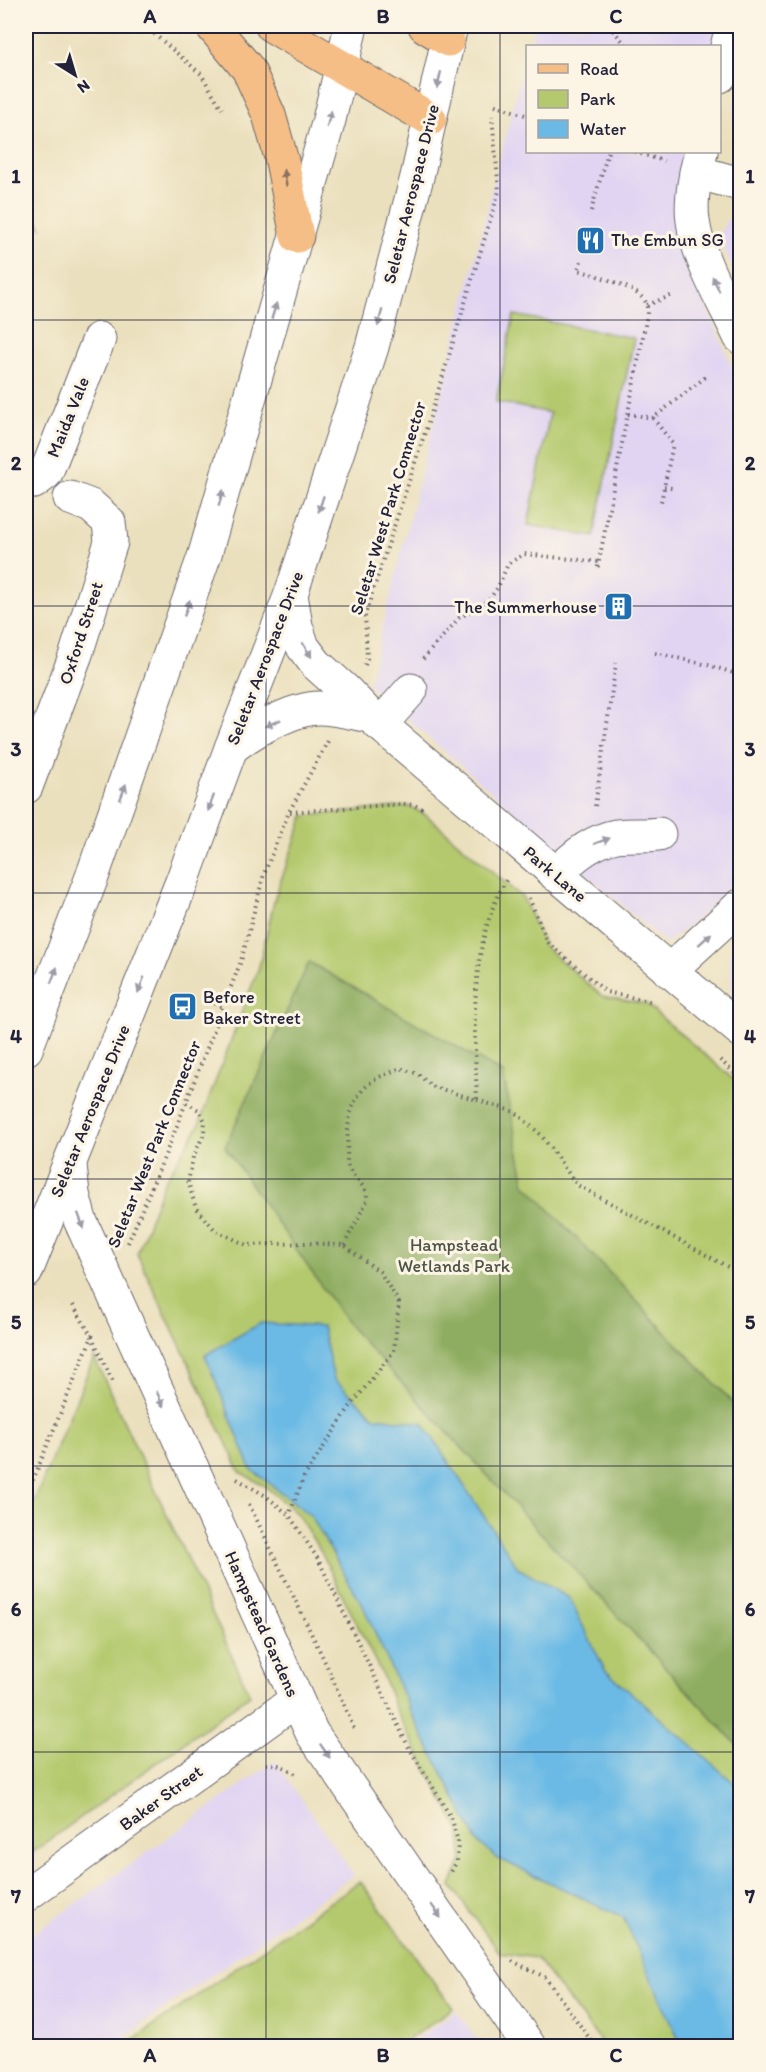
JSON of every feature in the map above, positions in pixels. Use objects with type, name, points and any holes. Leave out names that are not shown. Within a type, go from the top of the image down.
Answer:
[{"type":"main road","points":[[212,26],[248,69],[268,116],[282,161],[297,236]]},
{"type":"main road","points":[[272,26],[430,119]]},
{"type":"street","points":[[26,1048],[92,877],[205,554],[297,236],[343,66],[351,26]]},
{"type":"street","points":[[721,72],[732,26]]},
{"type":"street","name":"Seletar Aerospace Drive","points":[[26,1272],[183,879],[291,594],[372,347],[430,119],[441,30]]},
{"type":"street","points":[[741,184],[698,162],[693,220],[695,230],[703,258],[741,337]]},
{"type":"street","name":"Maida Vale","points":[[26,480],[34,482],[46,473],[99,339]]},
{"type":"street","name":"Oxford Street","points":[[26,787],[76,654],[111,542],[109,522],[92,506],[70,498]]},
{"type":"street","name":"Park Lane","points":[[291,594],[296,626],[303,647],[362,713],[741,1030]]},
{"type":"street","points":[[231,748],[251,733],[294,714],[317,708],[362,713],[416,676]]},
{"type":"street","points":[[556,875],[582,850],[601,840],[616,836],[659,834]]},
{"type":"street","points":[[669,971],[741,906]]},
{"type":"street","name":"Hampstead Gardens","points":[[69,1164],[73,1194],[80,1220],[312,1733],[529,2046]]},
{"type":"street","name":"Baker Street","points":[[26,1895],[296,1700]]},
{"type":"path","points":[[145,26],[201,74],[222,110]]},
{"type":"path","points":[[609,26],[626,45]]},
{"type":"path","points":[[495,105],[526,115]]},
{"type":"path","name":"Seletar West Park Connector","points":[[121,1235],[127,1245],[186,1103],[241,961],[264,874],[289,812],[362,713],[367,659],[365,615],[433,408],[499,191],[492,116]]},
{"type":"path","points":[[591,211],[608,153]]},
{"type":"path","points":[[580,261],[578,270],[615,281],[643,299],[647,305],[644,332],[597,571]]},
{"type":"path","points":[[647,305],[673,295]]},
{"type":"path","points":[[653,418],[707,376]]},
{"type":"path","points":[[628,414],[653,418],[670,436],[673,444],[661,502]]},
{"type":"path","points":[[664,487],[672,488]]},
{"type":"path","points":[[416,676],[459,618],[489,600],[498,587],[508,564],[524,554],[599,562]]},
{"type":"path","points":[[655,653],[741,675]]},
{"type":"path","points":[[595,809],[616,663]]},
{"type":"path","points":[[289,812],[404,804],[414,805],[434,818]]},
{"type":"path","points":[[477,1100],[474,1020],[479,961],[490,910],[507,878],[530,853]]},
{"type":"path","points":[[507,878],[514,884]]},
{"type":"path","points":[[528,896],[548,943],[606,992],[653,1002]]},
{"type":"path","points":[[209,1002],[223,1007]]},
{"type":"path","points":[[714,1055],[741,1078]]},
{"type":"path","points":[[344,1245],[367,1201],[368,1194],[348,1170],[349,1114],[358,1098],[374,1080],[400,1068],[418,1074],[432,1086],[515,1112],[541,1135],[578,1185],[741,1272]]},
{"type":"path","points":[[186,1103],[199,1110],[205,1121],[204,1134],[193,1157],[188,1182],[196,1208],[216,1231],[247,1245],[307,1243],[344,1245],[380,1272],[399,1303],[394,1351],[349,1408],[304,1476],[289,1515]]},
{"type":"path","points":[[26,1497],[111,1289]]},
{"type":"path","points":[[74,1305],[117,1391]]},
{"type":"path","points":[[242,1489],[237,1479],[266,1496],[289,1515],[318,1559],[408,1746],[452,1819],[458,1842],[458,1861],[448,1877]]},
{"type":"path","points":[[247,1499],[327,1666],[358,1737]]},
{"type":"path","points":[[258,1765],[274,1764],[287,1768],[299,1776]]},
{"type":"path","points":[[506,1958],[545,1977],[595,2046]]},
{"type":"shaded area","points":[[535,26],[717,26],[712,45],[529,45]]},
{"type":"shaded area","points":[[526,55],[526,153],[687,153],[674,208],[679,241],[740,386],[740,875],[700,917],[666,943],[368,685]]},
{"type":"shaded area","points":[[740,87],[740,148],[734,110]]},
{"type":"shaded area","points":[[740,212],[740,286],[725,251],[721,232],[727,220]]},
{"type":"shaded area","points":[[740,937],[740,1002],[736,999],[732,987],[730,955]]},
{"type":"shaded area","points":[[275,1761],[354,1875],[111,2046],[26,2046],[26,1939]]},
{"type":"shaded area","points":[[456,2011],[482,2046],[407,2046]]},
{"type":"green space","points":[[26,199],[41,227],[26,221]]},
{"type":"green space","points":[[514,315],[634,338],[594,537],[528,525],[550,413],[496,402]]},
{"type":"green space","name":"Hampstead Wetlands Park","points":[[408,806],[426,815],[523,898],[545,947],[602,996],[646,1004],[740,1085],[740,2046],[604,2046],[536,1958],[500,1953],[451,1886],[462,1859],[460,1832],[397,1713],[384,1679],[321,1552],[298,1515],[266,1487],[240,1472],[137,1254],[163,1184],[198,1127],[259,967],[275,897],[304,816]]},
{"type":"green space","points":[[309,962],[503,1073],[525,1184],[740,1410],[740,1748],[349,1326],[225,1147]]},
{"type":"green space","points":[[94,1357],[250,1695],[26,1857],[26,1521]]},
{"type":"green space","points":[[360,1881],[453,2008],[399,2046],[125,2046]]},
{"type":"water","points":[[261,1323],[322,1327],[334,1379],[375,1417],[423,1423],[518,1568],[569,1598],[605,1670],[740,1788],[740,2046],[682,2046],[623,1917],[497,1858],[478,1842],[410,1711],[363,1606],[311,1516],[251,1469],[205,1355]]},
{"type":"place","name":"The Embun SG","points":[[590,240]]},
{"type":"place","name":"The Summerhouse","points":[[618,607]]},
{"type":"place","name":"Before Baker Street","points":[[182,1007]]}]
